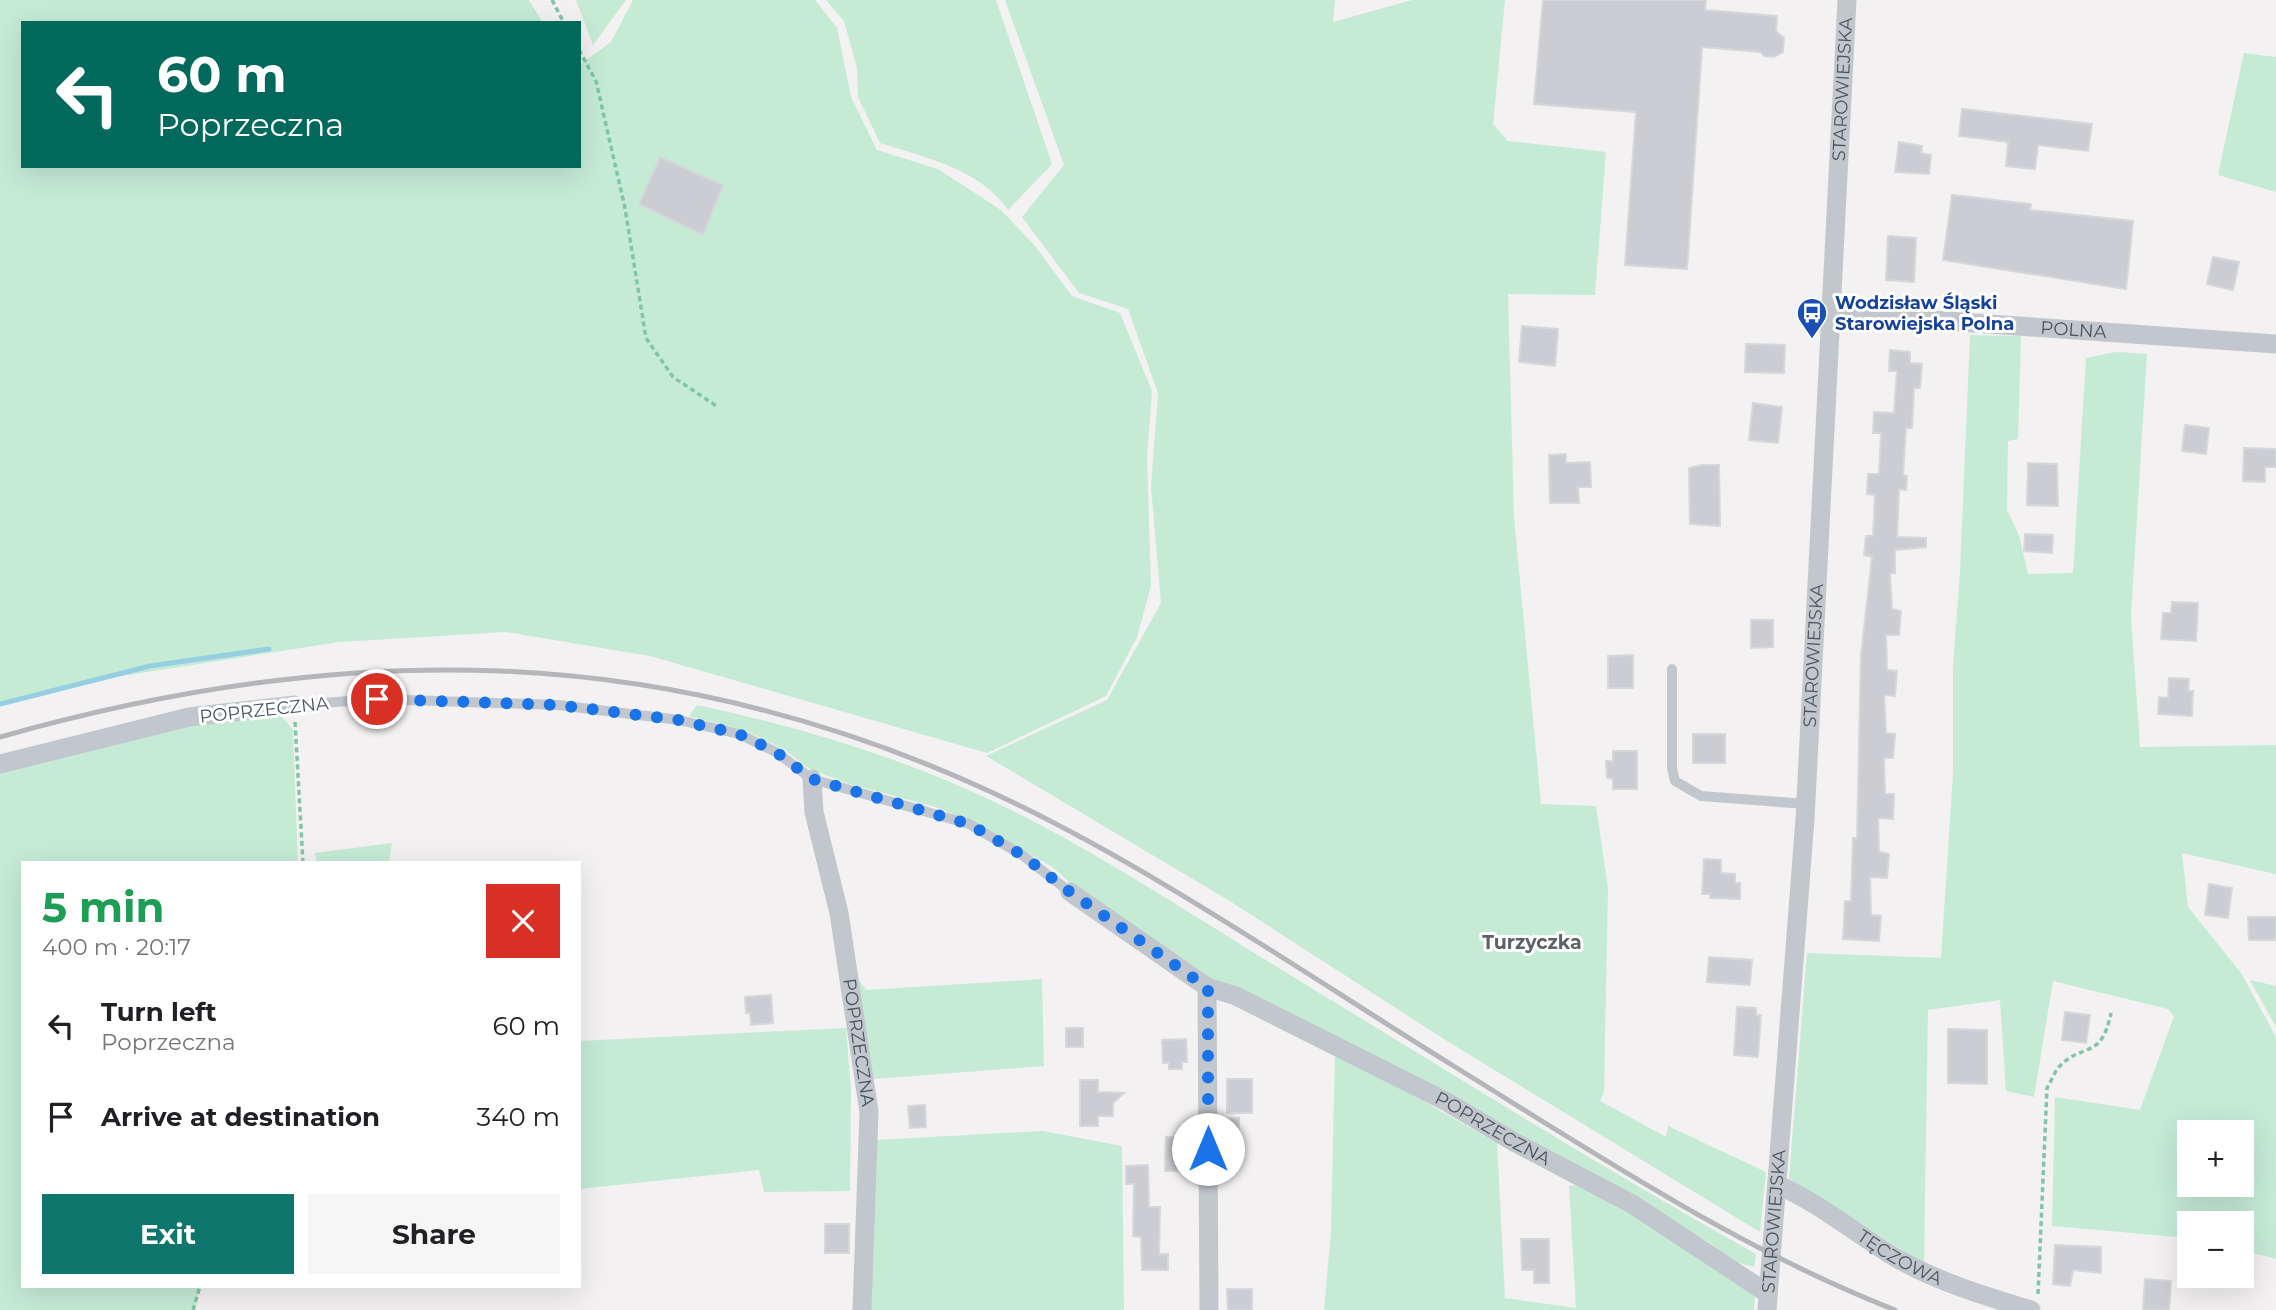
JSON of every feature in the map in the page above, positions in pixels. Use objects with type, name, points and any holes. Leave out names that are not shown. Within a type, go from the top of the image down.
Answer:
[{"type":"street","name":"STAROWIEJSKA","points":[[1767,1301],[1806,804],[1847,0]]},
{"type":"street","name":"POLNA","points":[[1831,313],[2276,344]]},
{"type":"street","name":"POPRZECZNA","points":[[0,764],[188,717],[295,705]]},
{"type":"street","name":"POPRZECZNA","points":[[812,779],[814,811],[839,913],[869,1112],[862,1310]]},
{"type":"street","name":"POPRZECZNA","points":[[1070,892],[1208,988],[1236,996],[1447,1102],[1514,1142],[1632,1204],[1767,1301]]},
{"type":"street","points":[[1208,988],[1209,1310]]},
{"type":"street","name":"TĘCZOWA","points":[[1778,1185],[1807,1198],[1896,1258],[1918,1269],[1976,1294],[2034,1303]]},
{"type":"lane","points":[[1672,669],[1672,768],[1675,780],[1701,796],[1806,804]]},
{"type":"lane","name":"POPRZECZNA","points":[[295,705],[377,699],[558,705],[678,720],[739,734],[776,752],[812,779],[969,824],[1022,855],[1070,892]]},
{"type":"path","points":[[552,0],[563,21]]},
{"type":"path","points":[[581,54],[596,81],[599,94],[625,208],[646,338],[674,377],[718,408]]},
{"type":"path","points":[[295,705],[303,861]]},
{"type":"path","points":[[2034,1303],[2048,1088],[2059,1067],[2099,1045],[2107,1033],[2110,1013]]},
{"type":"path","points":[[193,1310],[199,1288]]},
{"type":"green space","points":[[0,0],[529,0],[542,21],[21,21],[21,168],[581,168],[581,64],[611,42],[633,0],[815,0],[837,28],[851,97],[877,150],[938,169],[1001,210],[1035,246],[1072,296],[1120,313],[1152,391],[1147,456],[1151,586],[1137,637],[1106,696],[987,753],[650,656],[506,632],[339,642],[84,682],[0,706]]},
{"type":"green space","points":[[576,0],[626,0],[593,45]]},
{"type":"green space","points":[[826,0],[996,0],[1052,164],[1008,210],[997,196],[967,174],[880,143],[858,97],[857,68],[844,21]]},
{"type":"green space","points":[[1005,0],[1335,0],[1333,22],[1412,0],[1505,0],[1493,124],[1508,141],[1606,152],[1595,295],[1508,294],[1514,517],[1541,804],[1596,806],[1608,888],[1604,1092],[1600,1101],[1666,1137],[1668,1126],[1766,1172],[1760,1232],[1447,1041],[1228,900],[986,756],[1107,700],[1161,603],[1151,487],[1158,393],[1128,309],[1079,293],[1022,217],[1064,165]]},
{"type":"green space","points":[[2244,53],[2276,57],[2276,192],[2218,175]]},
{"type":"green space","points":[[1970,335],[2021,336],[2018,439],[2008,441],[2007,510],[2019,535],[2028,574],[2073,573],[2086,358],[2116,352],[2147,354],[2131,616],[2140,747],[2276,745],[2276,874],[2182,853],[2188,907],[2241,973],[2276,1037],[2276,1259],[2254,1253],[2254,1211],[2177,1211],[2177,1237],[2052,1226],[2055,1097],[2140,1110],[2174,1016],[2168,1009],[2053,981],[2034,1097],[2006,1091],[2000,1000],[1928,1010],[1924,1264],[1789,1179],[1807,953],[1941,958],[1953,774],[1953,666],[1960,573]]},
{"type":"green space","points":[[697,705],[782,725],[865,750],[947,781],[1027,818],[1125,873],[1578,1151],[1756,1254],[1754,1267],[1733,1261],[1711,1244],[1619,1190],[1212,982],[1095,904],[1052,867],[985,828],[939,808],[847,783],[810,769],[785,750],[747,731],[689,716]]},
{"type":"green space","points":[[279,713],[293,730],[298,861],[21,861],[21,1288],[200,1288],[195,1310],[0,1310],[0,772],[164,728]]},
{"type":"green space","points":[[392,843],[389,861],[317,861],[315,853]]},
{"type":"green space","points":[[853,972],[866,990],[1042,979],[1044,1066],[873,1079]]},
{"type":"green space","points":[[2250,980],[2276,986],[2276,1027]]},
{"type":"green space","points":[[846,1028],[851,1091],[850,1191],[764,1192],[759,1170],[581,1189],[581,1041]]},
{"type":"green space","points":[[1335,1051],[1497,1143],[1505,1298],[1576,1308],[1569,1186],[1581,1184],[1680,1241],[1755,1295],[1754,1310],[1324,1310],[1331,1231]]},
{"type":"green space","points":[[1043,1131],[1122,1146],[1124,1310],[869,1310],[876,1140]]},
{"type":"building","points":[[1543,0],[1706,0],[1705,10],[1777,16],[1776,31],[1784,38],[1783,52],[1774,57],[1764,56],[1761,52],[1702,47],[1687,269],[1625,265],[1636,112],[1534,104]]},
{"type":"building","points":[[1962,109],[2092,124],[2088,151],[2038,145],[2035,169],[2006,166],[2008,142],[1959,136]]},
{"type":"building","points":[[1899,142],[1922,146],[1921,153],[1931,155],[1929,174],[1895,172]]},
{"type":"building","points":[[660,157],[723,185],[703,235],[639,204]]},
{"type":"building","points":[[1952,195],[2031,204],[2030,210],[2133,221],[2126,289],[1943,260]]},
{"type":"building","points":[[1888,236],[1916,238],[1914,282],[1886,280]]},
{"type":"building","points":[[2213,257],[2239,262],[2233,290],[2207,284]]},
{"type":"building","points":[[1522,326],[1558,329],[1555,366],[1519,362]]},
{"type":"building","points":[[1746,344],[1785,345],[1784,373],[1745,372]]},
{"type":"building","points":[[1890,350],[1910,352],[1910,363],[1922,364],[1920,388],[1914,388],[1912,428],[1906,428],[1903,475],[1907,476],[1906,490],[1899,489],[1897,537],[1926,538],[1926,547],[1895,550],[1895,573],[1890,573],[1892,609],[1901,611],[1899,635],[1886,635],[1887,670],[1897,671],[1895,696],[1884,695],[1886,733],[1895,734],[1893,758],[1884,758],[1885,794],[1894,794],[1893,819],[1878,818],[1879,852],[1889,854],[1887,878],[1870,877],[1871,915],[1881,916],[1879,941],[1843,939],[1845,901],[1851,901],[1853,838],[1857,838],[1861,656],[1872,557],[1864,555],[1866,536],[1873,536],[1875,495],[1867,494],[1868,474],[1879,474],[1881,433],[1873,433],[1874,412],[1894,413],[1897,371],[1889,371]]},
{"type":"building","points":[[1753,403],[1782,407],[1778,443],[1749,440]]},
{"type":"building","points":[[2185,425],[2209,428],[2206,454],[2182,451]]},
{"type":"building","points":[[2244,448],[2276,449],[2276,467],[2265,467],[2265,482],[2243,481]]},
{"type":"building","points":[[1566,454],[1566,463],[1590,462],[1591,487],[1578,487],[1579,503],[1550,503],[1549,455]]},
{"type":"building","points":[[2028,463],[2057,464],[2058,506],[2027,505]]},
{"type":"building","points":[[1719,465],[1720,526],[1690,524],[1689,468]]},
{"type":"building","points":[[2025,534],[2053,535],[2052,553],[2024,551]]},
{"type":"building","points":[[2172,602],[2198,603],[2196,641],[2161,639],[2163,613],[2171,613]]},
{"type":"building","points":[[1751,620],[1773,620],[1773,647],[1751,648]]},
{"type":"building","points":[[1633,655],[1633,688],[1608,688],[1608,656]]},
{"type":"building","points":[[2169,678],[2189,679],[2188,691],[2193,691],[2192,716],[2158,714],[2159,697],[2168,698]]},
{"type":"building","points":[[1693,734],[1725,734],[1725,763],[1693,763]]},
{"type":"building","points":[[1613,751],[1637,751],[1637,789],[1613,789],[1613,779],[1607,778],[1606,761],[1613,761]]},
{"type":"building","points":[[1704,859],[1721,860],[1721,873],[1735,874],[1735,883],[1740,883],[1740,899],[1710,898],[1710,894],[1702,894]]},
{"type":"building","points":[[2209,884],[2232,888],[2228,918],[2205,915]]},
{"type":"building","points":[[2248,917],[2276,917],[2276,940],[2249,940]]},
{"type":"building","points":[[1709,957],[1752,960],[1750,985],[1707,982]]},
{"type":"building","points":[[771,995],[773,1023],[751,1025],[750,1013],[746,1013],[745,997]]},
{"type":"building","points":[[1737,1007],[1756,1008],[1756,1015],[1761,1015],[1758,1057],[1734,1055]]},
{"type":"building","points":[[2065,1012],[2090,1015],[2086,1043],[2062,1040]]},
{"type":"building","points":[[1066,1028],[1083,1028],[1083,1047],[1066,1047]]},
{"type":"building","points":[[1948,1029],[1987,1030],[1987,1084],[1948,1083]]},
{"type":"building","points":[[1186,1039],[1187,1062],[1182,1062],[1182,1069],[1169,1069],[1169,1063],[1163,1063],[1162,1040]]},
{"type":"building","points":[[1227,1079],[1252,1079],[1252,1113],[1227,1113]]},
{"type":"building","points":[[1080,1080],[1098,1080],[1098,1092],[1124,1093],[1113,1103],[1113,1116],[1098,1116],[1098,1126],[1080,1126]]},
{"type":"building","points":[[925,1105],[926,1127],[910,1128],[908,1106]]},
{"type":"building","points":[[1239,1118],[1239,1132],[1220,1132],[1220,1119]]},
{"type":"building","points":[[1166,1137],[1190,1137],[1190,1164],[1181,1164],[1181,1171],[1165,1171]]},
{"type":"building","points":[[1148,1165],[1149,1207],[1160,1207],[1159,1254],[1168,1254],[1168,1270],[1142,1270],[1141,1237],[1133,1236],[1134,1184],[1126,1184],[1126,1166]]},
{"type":"building","points":[[825,1224],[849,1224],[849,1253],[825,1253]]},
{"type":"building","points":[[1521,1239],[1549,1239],[1549,1283],[1534,1283],[1534,1270],[1522,1270]]},
{"type":"building","points":[[2055,1245],[2101,1247],[2101,1273],[2073,1270],[2070,1286],[2053,1284]]},
{"type":"building","points":[[2145,1279],[2171,1281],[2169,1310],[2143,1310]]},
{"type":"building","points":[[1227,1289],[1252,1289],[1252,1310],[1228,1310]]},
{"type":"waterway","points":[[0,704],[150,666],[269,649]]},
{"type":"railway","points":[[0,737],[128,705],[253,683],[377,672],[500,671],[622,682],[744,705],[866,741],[989,791],[1108,852],[1224,921],[1668,1198],[1779,1258],[1895,1310]]},
{"type":"place","name":"Wodzisław Śląski Starowiejska Polna","points":[[1812,340]]},
{"type":"district","name":"Turzyczka","points":[[1532,942]]},
{"type":"route","points":[[377,699],[558,705],[678,720],[739,734],[776,752],[812,779],[912,805],[969,824],[1022,855],[1070,892],[1208,988],[1208,1149]]}]
